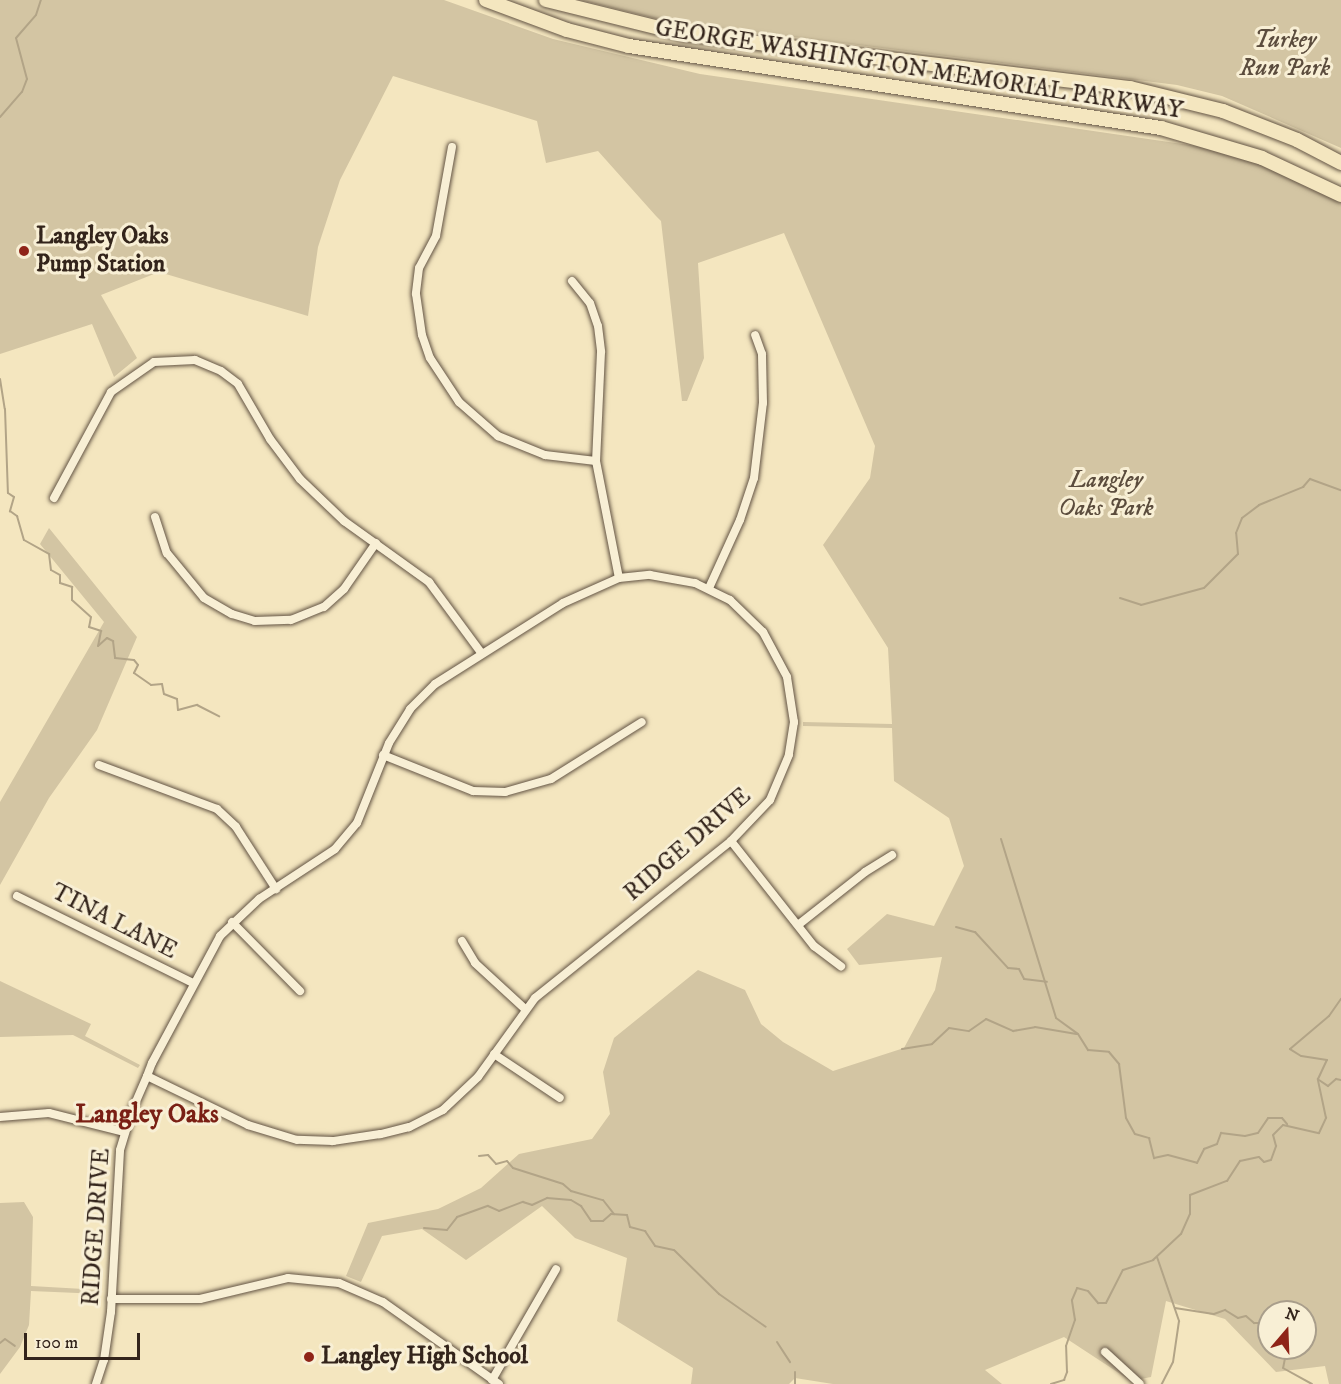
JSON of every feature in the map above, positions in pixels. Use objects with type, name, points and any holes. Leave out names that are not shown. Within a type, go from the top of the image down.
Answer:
[{"type":"highway","name":"GEORGE WASHINGTON MEMORIAL PARKWAY","points":[[486,0],[567,30],[628,46],[1161,128],[1262,158],[1341,195]]},
{"type":"highway","name":"GEORGE WASHINGTON MEMORIAL PARKWAY","points":[[546,0],[683,34],[1130,88],[1223,111],[1297,140],[1341,163]]},
{"type":"street","points":[[452,147],[436,236],[419,268],[417,294],[422,335],[430,358],[459,402],[498,436],[545,455],[596,461]]},
{"type":"street","points":[[572,281],[590,303],[598,326],[601,352],[596,461],[619,578]]},
{"type":"street","points":[[709,588],[740,520],[754,478],[763,403],[762,354],[755,335]]},
{"type":"street","points":[[54,498],[111,392],[141,368],[175,358],[209,365],[229,376],[243,390],[270,439],[300,479],[329,508],[437,589],[482,654]]},
{"type":"street","points":[[155,517],[166,553],[204,598],[232,614],[255,621],[291,620],[324,607],[344,589],[376,543]]},
{"type":"street","name":"RIDGE DRIVE","points":[[96,1384],[107,1347],[116,1183],[124,1132],[147,1076],[213,945],[232,922],[276,889],[319,862],[347,837],[364,810],[383,755],[399,725],[422,697],[482,654],[579,593],[619,578],[666,576],[709,588],[742,609],[772,645],[787,677],[793,711],[792,745],[778,786],[760,813],[731,841],[525,1009],[494,1054],[457,1100],[427,1120],[380,1134],[333,1141],[297,1140],[264,1132],[147,1076]]},
{"type":"street","points":[[383,755],[473,790],[505,792],[551,779],[642,722]]},
{"type":"street","points":[[99,765],[217,808],[236,827],[276,889]]},
{"type":"street","points":[[731,841],[814,946],[841,966]]},
{"type":"street","points":[[798,925],[865,872],[892,855]]},
{"type":"street","name":"TINA LANE","points":[[17,896],[193,983]]},
{"type":"street","points":[[232,922],[300,991]]},
{"type":"street","points":[[462,941],[475,963],[525,1009]]},
{"type":"street","points":[[494,1054],[560,1098]]},
{"type":"street","points":[[0,1117],[49,1113],[124,1132]]},
{"type":"street","points":[[111,1299],[200,1299],[288,1278],[339,1282],[384,1302],[495,1382],[556,1269]]},
{"type":"street","points":[[1105,1353],[1140,1384]]},
{"type":"green space","name":"Langley Oaks Park","points":[[0,0],[444,0],[553,39],[700,74],[1210,148],[1246,158],[1341,202],[1341,1384],[1329,1384],[1325,1366],[1276,1372],[1264,1360],[1317,1360],[1317,1300],[1257,1300],[1257,1352],[1225,1319],[1166,1301],[1151,1377],[1131,1381],[1064,1337],[985,1370],[1002,1384],[833,1384],[795,1378],[789,1384],[691,1384],[693,1368],[617,1321],[627,1258],[575,1238],[542,1206],[466,1260],[422,1229],[382,1236],[361,1282],[346,1276],[368,1223],[438,1209],[481,1188],[519,1154],[592,1139],[610,1114],[603,1072],[614,1038],[698,970],[745,990],[761,1024],[783,1042],[833,1071],[904,1048],[935,990],[942,957],[859,965],[847,949],[887,914],[934,926],[964,866],[949,818],[894,781],[892,728],[803,726],[803,722],[892,724],[888,648],[823,545],[870,478],[875,446],[784,233],[698,263],[704,358],[687,401],[682,401],[661,221],[598,151],[546,163],[537,121],[393,76],[340,180],[318,247],[308,316],[159,272],[101,295],[137,358],[114,377],[92,324],[0,354]]},
{"type":"green space","name":"Turkey Run Park","points":[[580,0],[1341,0],[1341,148],[1222,96],[1177,85],[666,21]]},
{"type":"green space","points":[[49,528],[137,637],[97,730],[49,798],[0,885],[0,802],[104,622],[40,544]]},
{"type":"green space","points":[[0,981],[91,1024],[85,1036],[140,1065],[138,1068],[73,1035],[0,1037]]},
{"type":"green space","points":[[24,1202],[33,1217],[31,1286],[101,1290],[101,1294],[31,1291],[29,1325],[20,1347],[0,1374],[0,1203]]},
{"type":"waterway","points":[[0,117],[22,92],[27,79],[16,38],[36,15],[41,0]]},
{"type":"waterway","points":[[0,379],[5,409],[8,493],[14,497],[10,511],[17,516],[24,540],[49,554],[51,570],[60,575],[60,583],[72,587],[72,600],[91,617],[89,627],[101,631],[98,646],[107,638],[113,641],[115,658],[134,660],[138,665],[134,673],[151,685],[162,684],[164,694],[177,699],[178,710],[197,705],[219,716]]},
{"type":"waterway","points":[[1120,598],[1141,605],[1204,588],[1238,554],[1236,533],[1242,518],[1259,505],[1303,487],[1310,479],[1341,490]]},
{"type":"waterway","points":[[1001,839],[1056,1018],[1078,1034],[1088,1050],[1109,1052],[1119,1064],[1126,1118],[1135,1134],[1149,1138],[1154,1158],[1168,1155],[1197,1163],[1204,1149],[1217,1144],[1221,1133],[1245,1136],[1258,1133],[1268,1118],[1282,1118],[1287,1124]]},
{"type":"waterway","points":[[956,927],[975,932],[1008,968],[1019,969],[1024,979],[1047,982]]},
{"type":"waterway","points":[[1051,1384],[1064,1380],[1067,1372],[1066,1346],[1075,1320],[1072,1300],[1077,1288],[1088,1291],[1098,1303],[1106,1303],[1123,1270],[1153,1260],[1181,1234],[1190,1214],[1190,1195],[1227,1181],[1240,1161],[1259,1157],[1264,1162],[1271,1160],[1276,1146],[1273,1135],[1283,1125],[1319,1133],[1326,1118],[1318,1079],[1327,1060],[1301,1056],[1290,1049],[1329,1016],[1341,999]]},
{"type":"waterway","points":[[902,1049],[932,1044],[949,1028],[969,1031],[986,1019],[1013,1031],[1035,1027],[1076,1034]]},
{"type":"waterway","points":[[1319,1080],[1328,1086],[1336,1079],[1341,1080]]},
{"type":"waterway","points":[[479,1156],[488,1155],[496,1164],[507,1161],[513,1168],[563,1184],[571,1191],[603,1200],[614,1214]]},
{"type":"waterway","points":[[424,1228],[447,1230],[457,1217],[488,1206],[499,1211],[523,1202],[532,1205],[547,1198],[571,1200],[581,1206],[591,1221],[603,1221],[611,1214],[627,1215],[630,1227],[645,1231],[655,1246],[674,1250],[719,1294],[766,1327]]},
{"type":"waterway","points":[[1157,1257],[1179,1321],[1173,1362],[1162,1384]]},
{"type":"waterway","points":[[1175,1308],[1214,1314],[1225,1310],[1238,1318],[1246,1316],[1257,1323]]},
{"type":"waterway","points":[[0,1343],[5,1339],[15,1346]]},
{"type":"waterway","points":[[777,1342],[790,1362]]},
{"type":"waterway","points":[[1285,1360],[1283,1368],[1312,1384]]},
{"type":"waterway","points":[[795,1372],[795,1384]]},
{"type":"place","name":"Langley Oaks Pump Station","points":[[24,251]]},
{"type":"place","name":"Langley High School","points":[[309,1357]]},
{"type":"district","name":"Langley Oaks","points":[[147,1115]]}]
